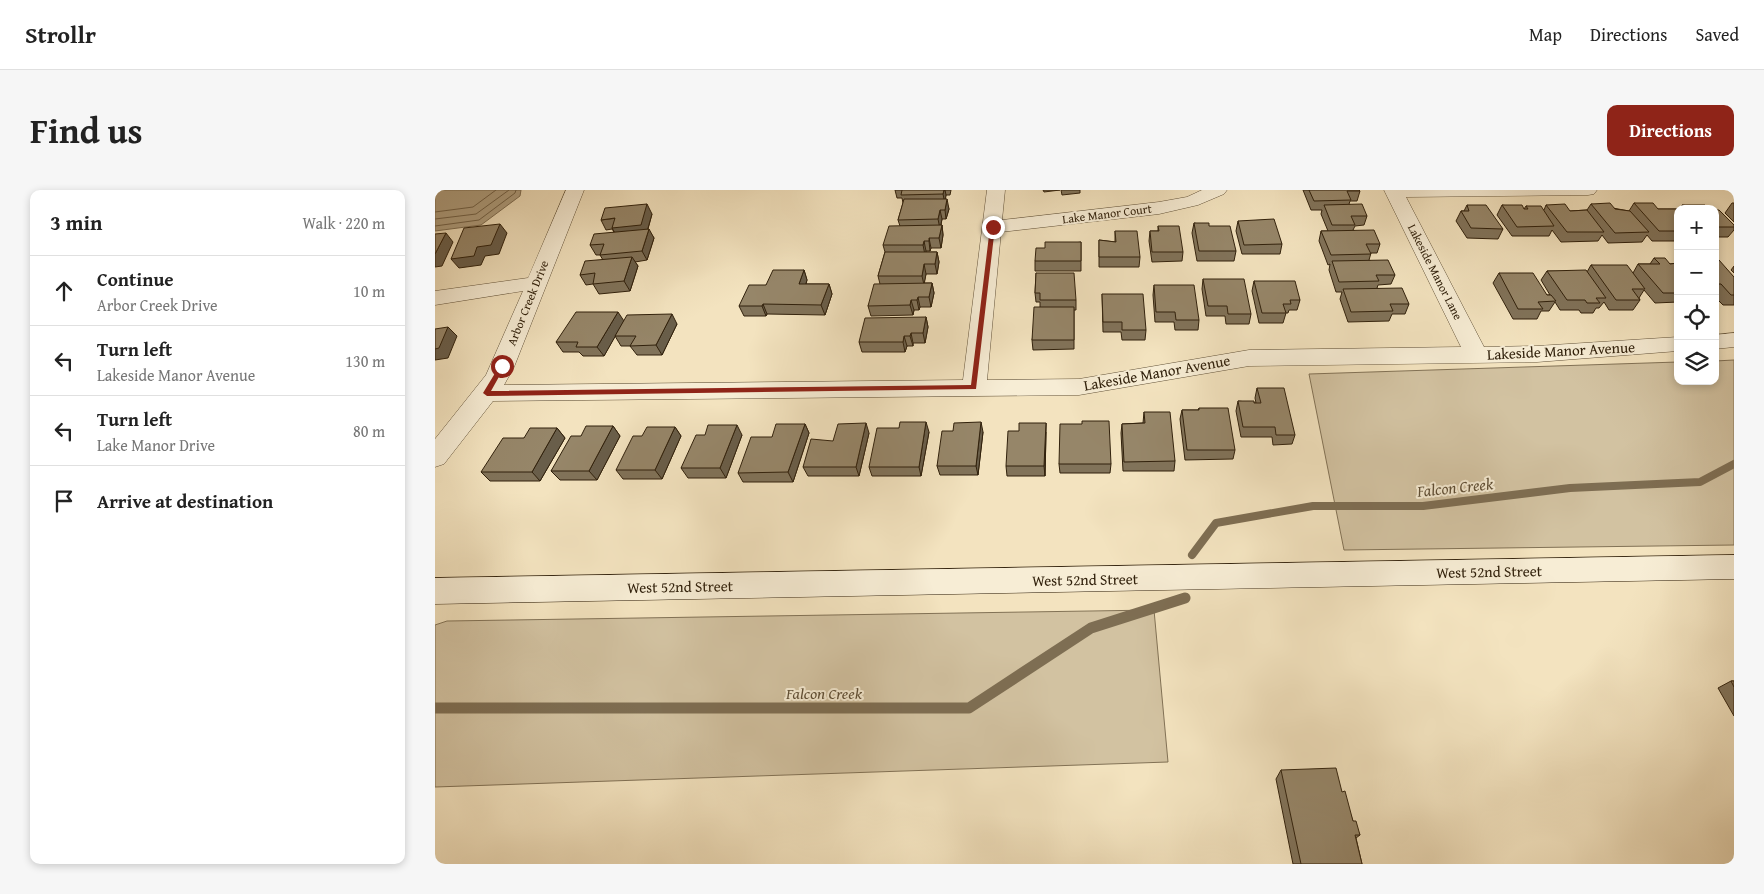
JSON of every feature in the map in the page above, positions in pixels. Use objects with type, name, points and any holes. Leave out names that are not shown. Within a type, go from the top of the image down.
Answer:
[{"type":"street","name":"Arbor Creek Drive","points":[[435,457],[470,411],[487,393],[502,366],[575,190]]},
{"type":"street","points":[[974,388],[996,190]]},
{"type":"street","name":"Lake Manor Court","points":[[993,227],[1153,209],[1192,201],[1218,190]]},
{"type":"street","points":[[1394,191],[1588,190]]},
{"type":"street","name":"Lakeside Manor Lane","points":[[1394,191],[1476,354]]},
{"type":"street","points":[[435,298],[537,283]]},
{"type":"street","points":[[1719,342],[1734,340]]},
{"type":"street","name":"Lakeside Manor Avenue","points":[[487,393],[1079,387],[1249,358],[1537,354],[1674,344]]},
{"type":"street","name":"West 52nd Street","points":[[435,591],[1734,567]]},
{"type":"shaded area","points":[[1734,360],[1734,545],[1344,550],[1309,374],[1674,362],[1674,385],[1719,385],[1719,361]]},
{"type":"shaded area","points":[[1154,610],[1168,762],[435,787],[435,625],[447,621]]},
{"type":"water","points":[[435,190],[521,190],[520,196],[481,225],[435,231]]},
{"type":"building","points":[[902,190],[944,190],[943,194],[901,195]]},
{"type":"building","points":[[1309,190],[1360,191],[1347,191],[1351,200],[1314,201]]},
{"type":"building","points":[[904,199],[947,199],[945,210],[940,210],[938,219],[898,220]]},
{"type":"building","points":[[1610,203],[1615,209],[1630,211],[1649,232],[1615,233],[1591,204]]},
{"type":"building","points":[[1634,203],[1653,203],[1658,209],[1674,209],[1674,231],[1659,231]]},
{"type":"building","points":[[647,204],[641,225],[612,228],[615,218],[601,220],[605,208]]},
{"type":"building","points":[[1362,204],[1367,216],[1351,216],[1355,225],[1332,225],[1324,205]]},
{"type":"building","points":[[1565,204],[1570,211],[1587,210],[1604,232],[1567,232],[1546,205]]},
{"type":"building","points":[[1467,205],[1486,205],[1503,229],[1471,228],[1461,211],[1469,211]]},
{"type":"building","points":[[1502,205],[1522,205],[1524,209],[1528,209],[1526,206],[1541,206],[1554,226],[1517,227]]},
{"type":"building","points":[[1719,210],[1734,225],[1734,227],[1719,227]]},
{"type":"building","points":[[1274,219],[1282,244],[1244,245],[1238,221]]},
{"type":"building","points":[[1194,223],[1209,223],[1209,226],[1230,226],[1236,251],[1199,251]]},
{"type":"building","points":[[500,224],[491,245],[477,247],[474,256],[451,259],[464,228]]},
{"type":"building","points":[[942,225],[939,238],[929,238],[929,241],[924,241],[923,245],[883,245],[889,226]]},
{"type":"building","points":[[1158,226],[1179,226],[1183,252],[1152,252],[1150,231],[1159,231]]},
{"type":"building","points":[[649,229],[642,251],[600,255],[604,244],[590,245],[594,234]]},
{"type":"building","points":[[1374,230],[1380,244],[1366,244],[1371,254],[1331,255],[1321,231]]},
{"type":"building","points":[[1115,231],[1137,231],[1140,257],[1099,257],[1099,240],[1116,242]]},
{"type":"building","points":[[446,233],[435,254],[435,234]]},
{"type":"building","points":[[1045,242],[1081,242],[1081,261],[1035,261],[1036,248],[1045,248]]},
{"type":"building","points":[[885,252],[937,252],[935,264],[924,264],[922,276],[878,276]]},
{"type":"building","points":[[632,257],[624,281],[593,284],[595,273],[580,275],[585,261]]},
{"type":"building","points":[[1654,258],[1665,258],[1670,264],[1674,264],[1674,293],[1663,293],[1638,264],[1660,264]]},
{"type":"building","points":[[1388,260],[1395,275],[1376,275],[1379,281],[1339,282],[1332,261]]},
{"type":"building","points":[[1719,260],[1734,277],[1734,295],[1731,295],[1719,284]]},
{"type":"building","points":[[1591,265],[1627,265],[1645,289],[1632,289],[1640,300],[1616,300]]},
{"type":"building","points":[[773,270],[804,270],[799,284],[829,284],[821,305],[763,304],[762,306],[739,306],[749,285],[766,285]]},
{"type":"building","points":[[1586,270],[1606,298],[1596,298],[1600,303],[1587,303],[1585,300],[1567,300],[1547,271]]},
{"type":"building","points":[[1036,273],[1074,273],[1076,300],[1040,300],[1040,293],[1035,293]]},
{"type":"building","points":[[1499,273],[1533,273],[1547,295],[1551,295],[1556,301],[1538,302],[1543,309],[1518,309]]},
{"type":"building","points":[[1203,279],[1244,279],[1251,314],[1228,314],[1227,306],[1208,306]]},
{"type":"building","points":[[1254,281],[1295,281],[1300,300],[1290,300],[1291,304],[1283,304],[1286,313],[1262,313]]},
{"type":"building","points":[[932,283],[929,297],[918,297],[917,300],[911,300],[910,305],[868,306],[874,284]]},
{"type":"building","points":[[1154,285],[1194,285],[1199,320],[1176,320],[1175,312],[1156,312]]},
{"type":"building","points":[[1402,288],[1409,304],[1390,304],[1393,311],[1351,312],[1343,289]]},
{"type":"building","points":[[1102,294],[1143,294],[1146,330],[1122,330],[1122,322],[1103,322]]},
{"type":"building","points":[[1034,307],[1074,307],[1074,340],[1032,340]]},
{"type":"building","points":[[576,312],[618,312],[597,347],[576,347],[578,342],[556,342]]},
{"type":"building","points":[[672,314],[656,345],[630,346],[636,336],[615,336],[627,315]]},
{"type":"building","points":[[926,317],[923,333],[911,333],[910,336],[904,336],[903,342],[859,342],[865,318]]},
{"type":"building","points":[[448,327],[439,348],[435,349],[435,329]]},
{"type":"building","points":[[1257,388],[1284,388],[1295,435],[1276,435],[1275,427],[1243,427],[1238,401],[1261,403]]},
{"type":"building","points":[[1199,408],[1228,408],[1235,450],[1187,450],[1182,410],[1199,410]]},
{"type":"building","points":[[1144,412],[1170,412],[1175,461],[1124,462],[1122,424],[1145,423]]},
{"type":"building","points":[[1082,421],[1109,421],[1111,464],[1059,464],[1060,424],[1082,424]]},
{"type":"building","points":[[900,422],[926,422],[919,467],[869,467],[877,428],[899,428]]},
{"type":"building","points":[[981,422],[976,466],[937,466],[942,431],[953,431],[954,423]]},
{"type":"building","points":[[866,423],[856,467],[803,467],[811,439],[833,441],[838,424]]},
{"type":"building","points":[[1019,423],[1046,423],[1044,466],[1006,466],[1008,431],[1019,431]]},
{"type":"building","points":[[776,424],[805,424],[788,472],[738,473],[751,437],[772,437]]},
{"type":"building","points":[[708,425],[737,425],[720,468],[681,468],[696,435],[705,435]]},
{"type":"building","points":[[586,426],[613,426],[589,471],[551,471],[571,436],[581,436]]},
{"type":"building","points":[[647,427],[675,427],[655,470],[616,470],[633,436],[642,436]]},
{"type":"building","points":[[530,428],[557,428],[532,472],[481,472],[503,438],[524,438]]},
{"type":"building","points":[[1336,768],[1342,792],[1345,791],[1353,821],[1356,821],[1360,835],[1355,835],[1362,864],[1301,864],[1281,770]]},
{"type":"waterway","name":"Falcon Creek","points":[[1192,555],[1216,523],[1313,506],[1423,506],[1570,488],[1700,482],[1734,464]]},
{"type":"waterway","name":"Falcon Creek","points":[[435,708],[969,708],[1091,628],[1185,598]]},
{"type":"route","points":[[502,366],[487,393],[974,388],[993,227]]}]
